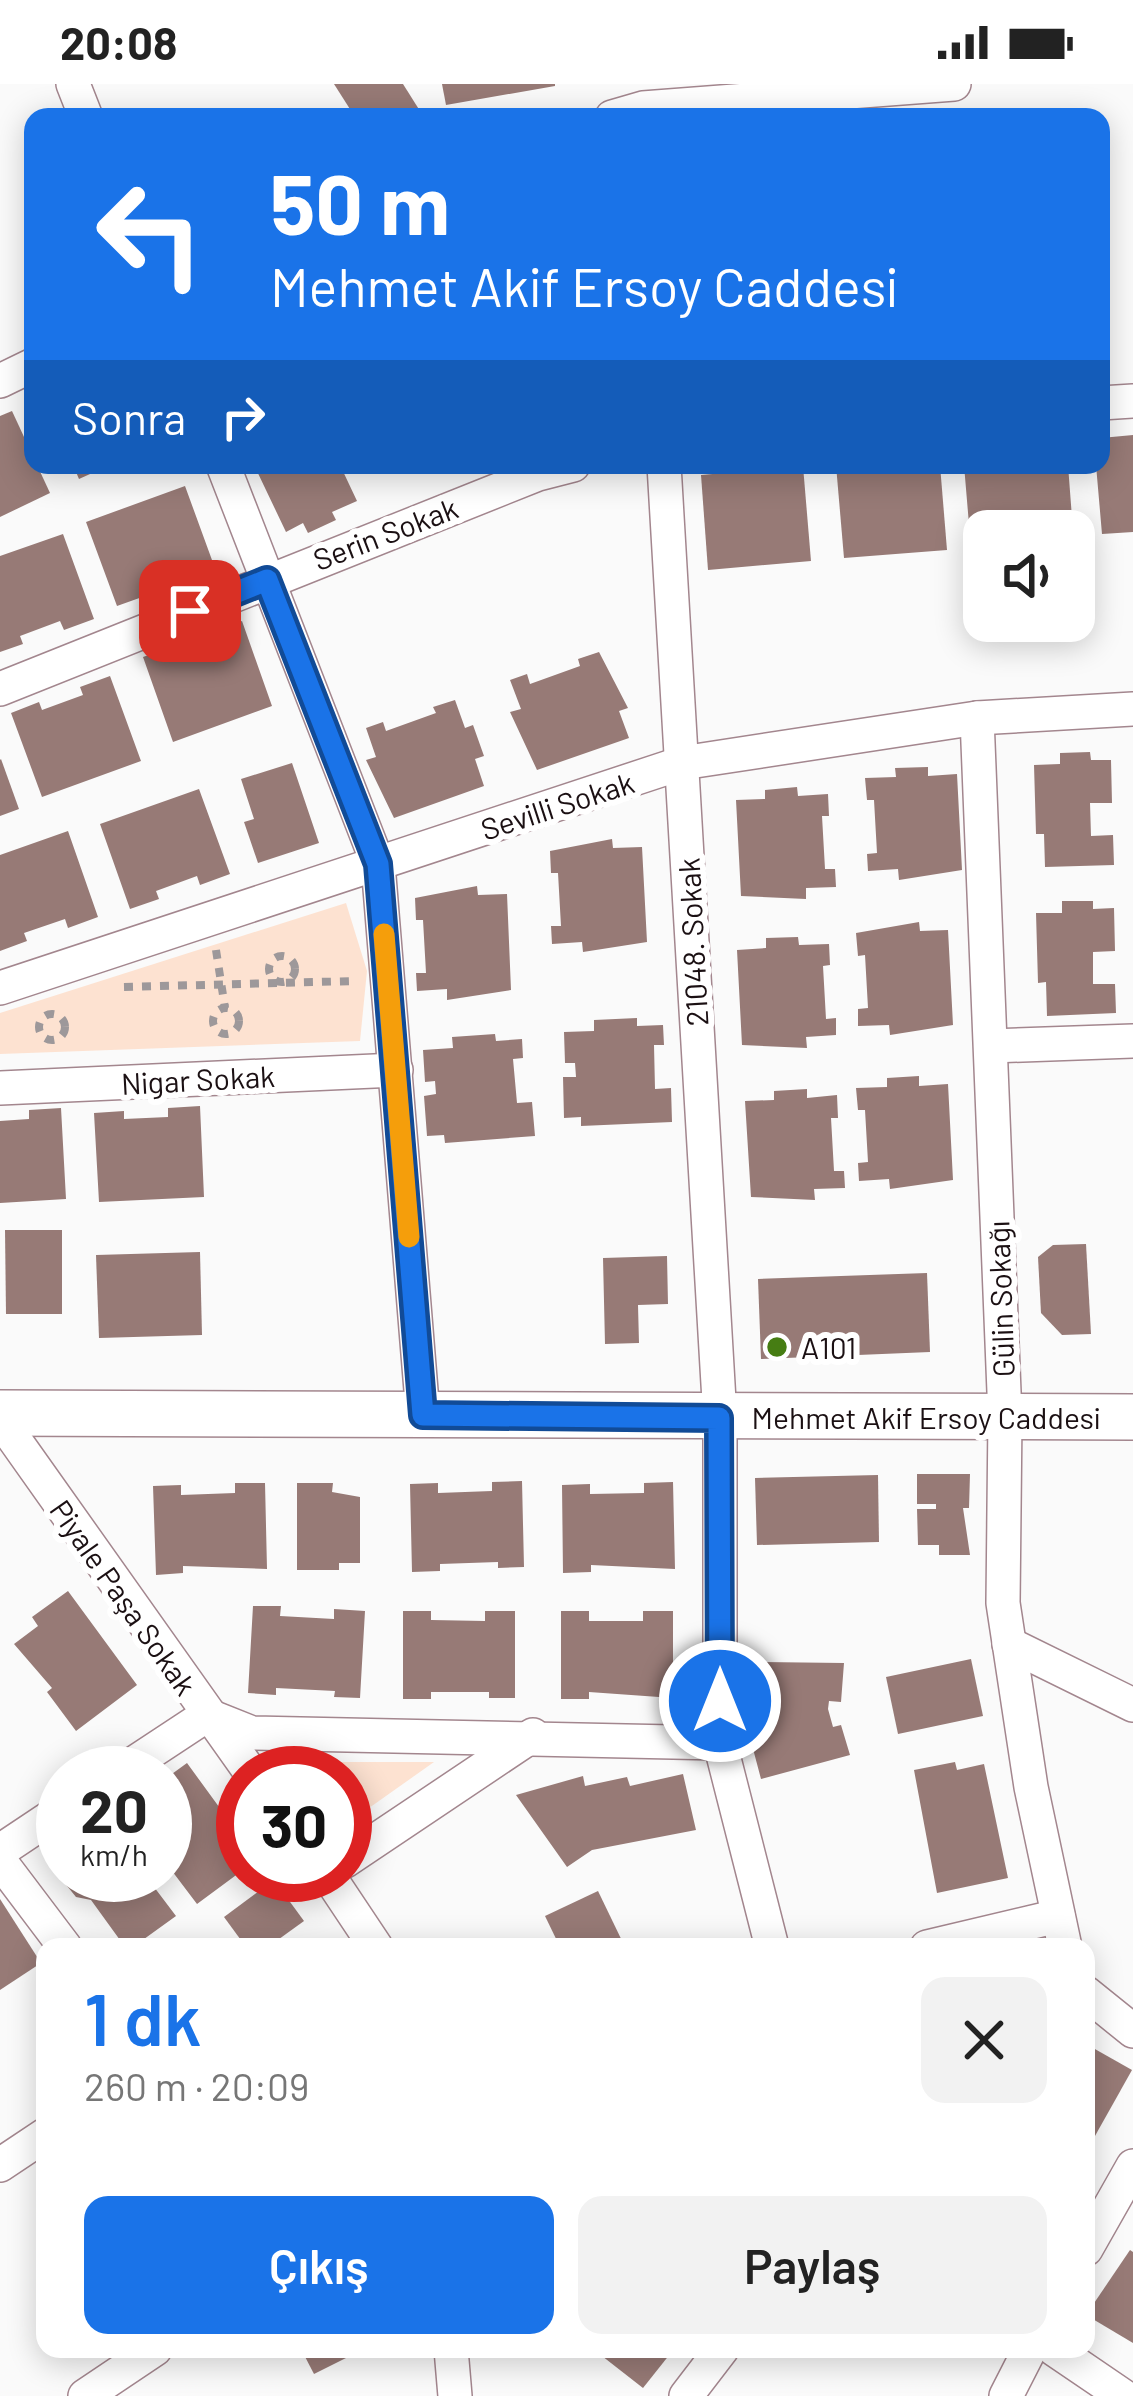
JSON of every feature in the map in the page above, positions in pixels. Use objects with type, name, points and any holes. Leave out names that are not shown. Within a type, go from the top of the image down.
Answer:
[{"type":"main road","name":"Mehmet Akif Ersoy Caddesi","points":[[0,1416],[1133,1417]]},
{"type":"street","points":[[635,107],[954,84]]},
{"type":"street","points":[[226,474],[378,864],[423,1415]]},
{"type":"street","name":"Serin Sokak","points":[[0,689],[535,474]]},
{"type":"street","name":"21048. Sokak","points":[[665,474],[719,1418],[720,1743],[770,1938]]},
{"type":"street","name":"Sevilli Sokak","points":[[0,988],[682,764],[977,718],[1133,709]]},
{"type":"street","name":"Gülin Sokağı","points":[[977,718],[1005,1417],[1003,1603],[1062,1931]]},
{"type":"street","points":[[991,1046],[1133,1040]]},
{"type":"street","name":"Nigar Sokak","points":[[0,1088],[396,1070]]},
{"type":"street","name":"Piyale Paşa Sokak","points":[[0,1416],[231,1746]]},
{"type":"street","points":[[1009,1644],[1133,1705]]},
{"type":"street","points":[[160,1746],[207,1715],[252,1732],[533,1735],[720,1743]]},
{"type":"street","points":[[372,1844],[533,1735]]},
{"type":"street","points":[[0,1850],[36,1827]]},
{"type":"street","points":[[0,1861],[58,1938]]},
{"type":"street","points":[[346,1902],[370,1938]]},
{"type":"street","points":[[1003,1938],[1062,1931]]},
{"type":"street","points":[[1095,2001],[1133,2031]]},
{"type":"street","points":[[0,2165],[36,2141]]},
{"type":"street","points":[[1095,2233],[1133,2166]]},
{"type":"street","points":[[85,2396],[142,2358]]},
{"type":"street","points":[[453,2358],[455,2396]]},
{"type":"street","points":[[686,2396],[715,2358]]},
{"type":"street","points":[[1006,2396],[1025,2358]]},
{"type":"street","points":[[1067,2358],[1123,2396]]},
{"type":"path","points":[[215,945],[225,1008]]},
{"type":"path","points":[[104,987],[366,981]]},
{"type":"shaded area","points":[[346,903],[367,971],[360,1041],[0,1054],[0,1013]]},
{"type":"shaded area","points":[[372,1762],[434,1762],[372,1806]]},
{"type":"building","points":[[334,84],[403,84],[418,108],[349,108]]},
{"type":"building","points":[[442,84],[555,84],[555,86],[446,105]]},
{"type":"building","points":[[12,411],[24,437],[24,474],[41,474],[50,493],[0,517],[0,416]]},
{"type":"building","points":[[1133,435],[1133,532],[1102,534],[1097,474],[1110,474],[1110,437]]},
{"type":"building","points":[[258,474],[344,474],[357,501],[332,512],[336,520],[308,533],[303,523],[286,532]]},
{"type":"building","points":[[804,474],[811,561],[708,570],[701,475]]},
{"type":"building","points":[[837,474],[941,474],[947,550],[844,558]]},
{"type":"building","points":[[965,474],[1069,474],[1071,510],[968,510]]},
{"type":"building","points":[[185,486],[216,571],[186,582],[183,574],[142,588],[145,596],[117,606],[86,522]]},
{"type":"building","points":[[63,534],[94,619],[64,630],[60,621],[20,636],[23,644],[0,652],[0,556]]},
{"type":"building","points":[[242,621],[272,706],[173,742],[143,657],[171,647],[173,655],[214,640],[211,631]]},
{"type":"building","points":[[599,652],[628,708],[619,711],[629,738],[537,770],[510,712],[521,709],[510,680],[527,674],[530,684],[580,666],[578,659]]},
{"type":"building","points":[[110,676],[141,761],[42,797],[11,713],[39,702],[42,710],[83,695],[80,687]]},
{"type":"building","points":[[455,700],[465,728],[473,725],[484,756],[475,759],[484,786],[394,818],[366,760],[376,757],[366,728],[383,722],[386,731],[436,713],[433,707]]},
{"type":"building","points":[[1090,752],[1091,760],[1111,760],[1112,803],[1090,803],[1091,836],[1113,835],[1114,865],[1045,867],[1044,834],[1036,834],[1034,765],[1060,764],[1060,753]]},
{"type":"building","points":[[0,760],[19,809],[0,816]]},
{"type":"building","points":[[292,763],[319,843],[258,863],[244,822],[254,819],[241,779]]},
{"type":"building","points":[[928,767],[928,776],[957,774],[962,870],[899,880],[898,869],[868,871],[867,854],[877,853],[874,800],[867,800],[865,778],[896,777],[895,768]]},
{"type":"building","points":[[797,787],[798,796],[828,794],[829,816],[822,816],[825,869],[835,869],[836,887],[806,888],[806,899],[741,896],[736,800],[765,799],[765,790]]},
{"type":"building","points":[[199,789],[230,874],[200,885],[197,876],[156,891],[159,899],[130,909],[100,824]]},
{"type":"building","points":[[68,831],[98,917],[68,928],[65,919],[24,933],[27,941],[0,951],[0,855]]},
{"type":"building","points":[[612,839],[613,848],[642,847],[647,942],[583,952],[582,942],[552,944],[551,926],[561,926],[558,873],[551,873],[550,851]]},
{"type":"building","points":[[477,886],[478,895],[507,894],[511,990],[447,1000],[447,989],[417,991],[416,973],[426,973],[423,920],[416,920],[415,898]]},
{"type":"building","points":[[1062,901],[1093,901],[1093,909],[1114,908],[1115,951],[1093,952],[1093,984],[1115,984],[1116,1013],[1047,1016],[1046,982],[1038,983],[1036,913],[1062,913]]},
{"type":"building","points":[[919,922],[920,931],[948,930],[953,1025],[890,1035],[889,1025],[858,1026],[858,1009],[868,1008],[865,955],[858,956],[856,933]]},
{"type":"building","points":[[798,937],[799,945],[829,944],[830,965],[823,966],[826,1019],[836,1018],[836,1035],[806,1037],[807,1048],[742,1045],[737,950],[766,948],[766,938]]},
{"type":"building","points":[[637,1018],[637,1026],[663,1025],[664,1045],[654,1045],[655,1089],[671,1088],[672,1122],[581,1126],[581,1117],[564,1118],[563,1077],[576,1077],[575,1063],[565,1063],[564,1032],[594,1031],[594,1020]]},
{"type":"building","points":[[495,1034],[496,1041],[522,1039],[523,1058],[513,1059],[517,1103],[532,1102],[535,1136],[445,1143],[444,1135],[427,1136],[424,1096],[436,1094],[435,1081],[425,1082],[423,1050],[453,1048],[452,1037]]},
{"type":"building","points":[[919,1076],[919,1086],[948,1084],[953,1180],[890,1189],[889,1179],[859,1181],[858,1163],[868,1162],[865,1110],[858,1110],[856,1088],[887,1087],[887,1078]]},
{"type":"building","points":[[807,1089],[807,1098],[837,1095],[838,1118],[831,1118],[834,1171],[844,1171],[845,1188],[814,1189],[815,1200],[751,1197],[745,1101],[774,1100],[774,1091]]},
{"type":"building","points":[[200,1106],[204,1197],[99,1202],[94,1113],[124,1111],[124,1119],[168,1117],[168,1108]]},
{"type":"building","points":[[61,1108],[66,1199],[0,1203],[0,1121],[29,1119],[29,1110]]},
{"type":"building","points":[[5,1230],[62,1230],[62,1314],[6,1314]]},
{"type":"building","points":[[1086,1244],[1091,1334],[1062,1335],[1041,1313],[1038,1257],[1053,1245]]},
{"type":"building","points":[[200,1252],[202,1335],[99,1338],[96,1255]]},
{"type":"building","points":[[667,1256],[668,1304],[638,1305],[639,1343],[605,1344],[603,1258]]},
{"type":"building","points":[[927,1273],[930,1352],[761,1359],[758,1279]]},
{"type":"building","points":[[917,1474],[970,1474],[969,1508],[963,1508],[970,1555],[939,1555],[939,1545],[918,1545],[917,1509],[936,1509],[936,1504],[917,1504]]},
{"type":"building","points":[[878,1475],[879,1542],[757,1545],[755,1478]]},
{"type":"building","points":[[522,1481],[524,1567],[498,1568],[498,1562],[440,1564],[440,1571],[412,1572],[410,1484],[438,1483],[438,1493],[492,1491],[492,1482]]},
{"type":"building","points":[[673,1482],[675,1569],[591,1565],[591,1572],[563,1573],[562,1485],[590,1484],[590,1494],[644,1493],[644,1483]]},
{"type":"building","points":[[235,1483],[265,1483],[267,1569],[183,1566],[183,1573],[156,1575],[153,1486],[181,1485],[181,1495],[235,1493]]},
{"type":"building","points":[[297,1483],[333,1483],[332,1492],[360,1497],[360,1563],[339,1563],[339,1570],[297,1570]]},
{"type":"building","points":[[68,1591],[137,1685],[76,1731],[47,1692],[52,1688],[14,1644],[38,1626],[32,1617]]},
{"type":"building","points":[[253,1606],[281,1606],[280,1616],[334,1619],[334,1609],[365,1611],[360,1698],[334,1697],[335,1691],[276,1688],[276,1695],[248,1693]]},
{"type":"building","points":[[403,1611],[431,1611],[431,1620],[485,1621],[485,1611],[515,1611],[515,1698],[489,1698],[489,1692],[431,1692],[431,1699],[403,1699]]},
{"type":"building","points":[[561,1611],[589,1611],[589,1621],[643,1621],[643,1611],[673,1611],[673,1698],[589,1692],[589,1699],[561,1699]]},
{"type":"building","points":[[971,1659],[983,1716],[898,1734],[886,1677]]},
{"type":"building","points":[[756,1662],[844,1663],[841,1702],[829,1701],[828,1709],[833,1727],[841,1725],[850,1755],[761,1779],[752,1745],[761,1742],[757,1728],[764,1726],[763,1709],[753,1709]]},
{"type":"building","points":[[955,1762],[957,1770],[984,1764],[1008,1878],[937,1893],[914,1770]]},
{"type":"building","points":[[192,1770],[216,1803],[216,1890],[197,1904],[192,1897]]},
{"type":"building","points":[[683,1774],[696,1830],[592,1850],[567,1867],[516,1795],[583,1776],[585,1786],[627,1777],[630,1786]]},
{"type":"building","points":[[598,1891],[621,1938],[556,1938],[545,1916]]},
{"type":"building","points":[[0,1899],[36,1955],[36,1966],[0,1990]]},
{"type":"building","points":[[92,1902],[165,1902],[176,1916],[145,1938],[118,1938]]},
{"type":"building","points":[[244,1902],[290,1902],[304,1921],[280,1938],[239,1938],[224,1917]]},
{"type":"building","points":[[1095,2049],[1132,2070],[1095,2136]]},
{"type":"building","points":[[1133,2252],[1133,2343],[1095,2320],[1095,2302]]},
{"type":"building","points":[[306,2358],[346,2358],[314,2374]]},
{"type":"building","points":[[605,2358],[667,2358],[643,2388]]},
{"type":"slow traffic","points":[[384,934],[409,1237]]},
{"type":"place","name":"A101","points":[[777,1347]]},
{"type":"route","points":[[190,611],[267,580],[378,864],[423,1415],[719,1418],[720,1701]]}]
